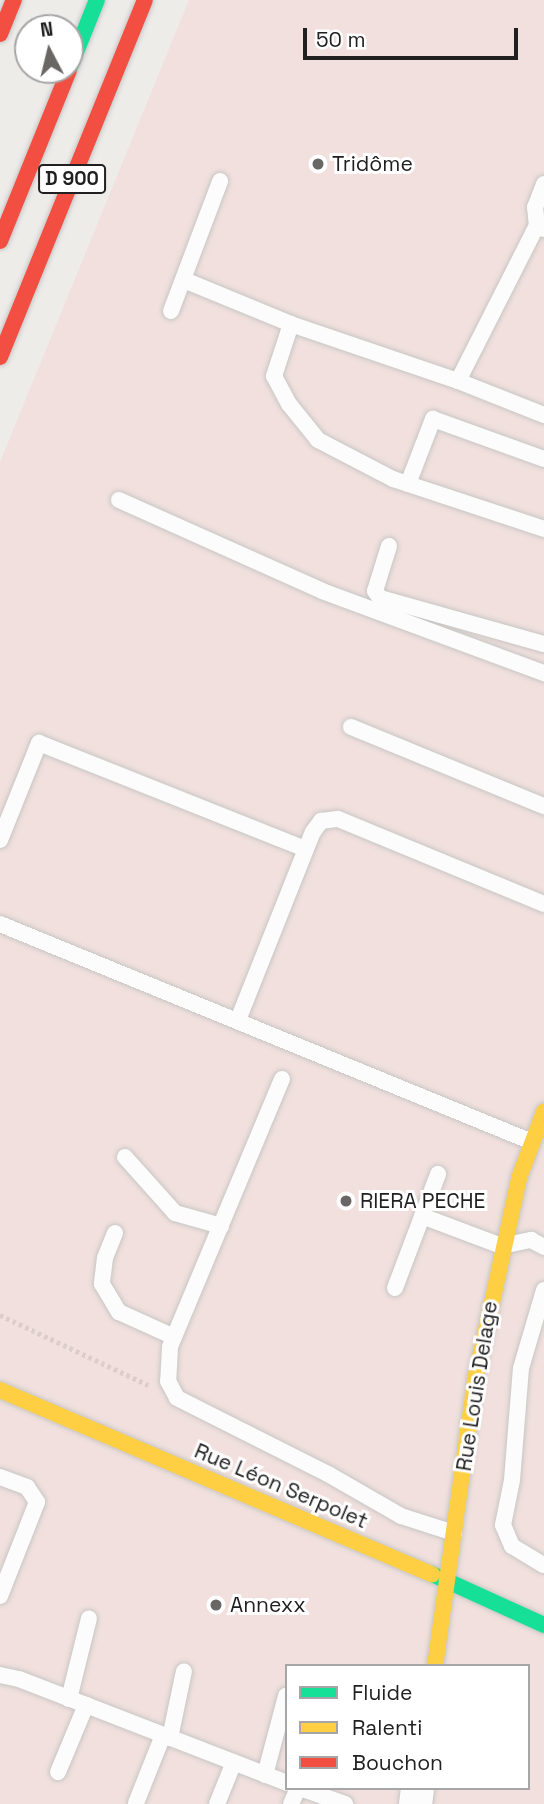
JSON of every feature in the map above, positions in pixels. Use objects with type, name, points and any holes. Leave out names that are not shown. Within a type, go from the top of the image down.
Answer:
[{"type":"main road","points":[[0,34],[14,0]]},
{"type":"main road","name":"D 900","points":[[84,32],[97,0]]},
{"type":"main road","name":"D 900","points":[[0,357],[145,0]]},
{"type":"main road","name":"D 900","points":[[0,241],[63,84]]},
{"type":"main road","name":"Rue Louis Delage","points":[[435,1664],[476,1376],[502,1246],[519,1178],[544,1112]]},
{"type":"main road","name":"Rue Léon Serpolet","points":[[0,1390],[365,1544],[544,1625]]},
{"type":"lane","points":[[171,310],[220,181]]},
{"type":"lane","points":[[458,381],[541,227],[535,207],[544,184]]},
{"type":"lane","points":[[184,280],[291,324],[458,381],[544,415]]},
{"type":"lane","points":[[291,324],[275,376],[289,404],[318,440],[408,484],[544,529]]},
{"type":"lane","points":[[408,484],[433,419],[544,459]]},
{"type":"lane","points":[[119,500],[322,591],[544,673]]},
{"type":"lane","points":[[389,546],[375,591],[380,598],[544,644]]},
{"type":"lane","points":[[351,727],[544,806]]},
{"type":"lane","points":[[0,840],[39,743],[306,849]]},
{"type":"lane","points":[[239,1020],[306,849],[321,821],[338,819],[544,904]]},
{"type":"lane","points":[[0,925],[239,1020],[533,1143]]},
{"type":"lane","points":[[282,1079],[170,1347],[168,1381],[177,1398],[328,1474],[401,1516],[454,1533]]},
{"type":"lane","points":[[125,1157],[175,1213],[221,1226]]},
{"type":"lane","points":[[395,1288],[438,1174]]},
{"type":"lane","points":[[422,1216],[502,1246],[531,1240],[544,1247]]},
{"type":"lane","points":[[115,1233],[105,1258],[102,1284],[119,1312],[174,1337]]},
{"type":"lane","points":[[544,1290],[521,1368],[512,1480],[503,1525],[512,1546],[544,1565]]},
{"type":"lane","points":[[0,1477],[27,1487],[37,1502],[0,1596]]},
{"type":"lane","points":[[69,1699],[89,1618]]},
{"type":"lane","points":[[136,1803],[166,1736],[184,1671]]},
{"type":"lane","points":[[0,1675],[86,1705],[285,1782]]},
{"type":"lane","points":[[265,1775],[285,1700]]},
{"type":"lane","points":[[58,1772],[86,1705]]},
{"type":"lane","points":[[217,1804],[234,1762]]},
{"type":"lane","points":[[307,1790],[340,1798]]},
{"type":"path","points":[[0,1315],[177,1398]]},
{"type":"shaded area","points":[[189,0],[544,0],[544,1804],[0,1804],[0,462]]},
{"type":"traffic: fast","points":[[84,32],[97,0]]},
{"type":"traffic: fast","points":[[432,1574],[544,1625]]},
{"type":"traffic: slow","points":[[435,1664],[476,1376],[519,1178],[544,1112]]},
{"type":"traffic: slow","points":[[0,1390],[432,1574]]},
{"type":"traffic: jam","points":[[0,34],[14,0]]},
{"type":"traffic: jam","points":[[0,357],[145,0]]},
{"type":"traffic: jam","points":[[0,241],[63,84]]},
{"type":"place","name":"Tridôme","points":[[318,164]]},
{"type":"place","name":"RIERA PECHE","points":[[346,1201]]},
{"type":"place","name":"Annexx","points":[[216,1605]]}]
